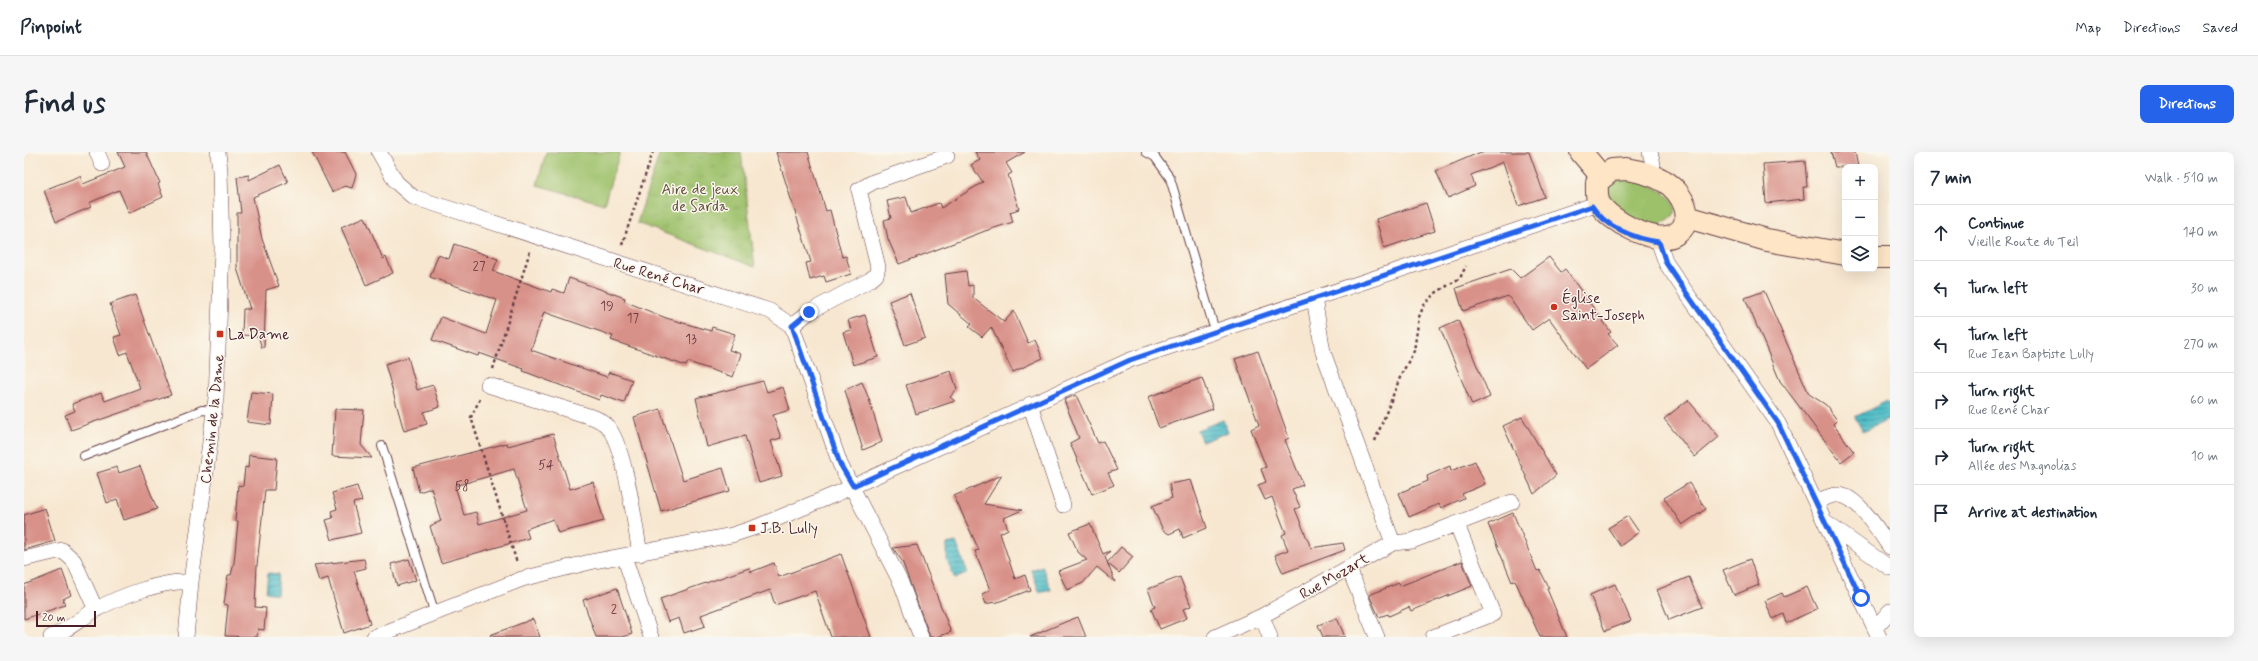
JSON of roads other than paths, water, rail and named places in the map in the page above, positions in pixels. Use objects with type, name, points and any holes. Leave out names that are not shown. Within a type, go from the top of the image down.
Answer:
[{"type":"main road","points":[[1581,152],[1602,177]]},
{"type":"main road","points":[[1626,169],[1649,176],[1664,181],[1679,194],[1686,206],[1687,217],[1684,226],[1674,235],[1658,237],[1627,227],[1609,215],[1599,203],[1596,192],[1597,182],[1612,170],[1626,169]]},
{"type":"main road","points":[[1687,217],[1767,240],[1842,253]]},
{"type":"main road","points":[[1878,257],[1890,257]]},
{"type":"street","name":"Chemin de la Dame","points":[[186,637],[191,582],[215,411],[220,334],[222,249],[220,171],[218,152]]},
{"type":"street","name":"Rue René Char","points":[[379,152],[396,182],[413,197],[770,311],[792,326]]},
{"type":"street","points":[[1649,176],[1653,164],[1650,152]]},
{"type":"street","points":[[921,637],[901,583],[853,486],[840,464],[792,326],[809,312],[870,280],[876,275],[878,267],[859,190],[873,182],[947,156]]},
{"type":"street","points":[[374,637],[522,579],[732,534],[759,526],[853,486],[1030,404],[1130,360],[1599,203]]},
{"type":"street","points":[[1658,237],[1666,263],[1678,282],[1778,423],[1826,522],[1877,633]]},
{"type":"street","points":[[1314,298],[1323,352],[1393,543]]},
{"type":"street","points":[[488,384],[595,418],[606,425],[613,436],[623,466],[640,554]]},
{"type":"street","points":[[1030,404],[1063,505]]},
{"type":"street","points":[[1816,502],[1840,495],[1848,498],[1857,504],[1890,547]]},
{"type":"street","name":"Rue Mozart","points":[[1214,637],[1262,616],[1349,569],[1393,543],[1412,541],[1457,525],[1512,502]]},
{"type":"street","points":[[1826,522],[1890,568]]},
{"type":"street","points":[[1433,637],[1493,614],[1457,525]]},
{"type":"street","points":[[24,559],[62,550],[74,561],[96,610]]},
{"type":"street","points":[[624,556],[651,637]]},
{"type":"street","points":[[1349,569],[1377,637]]},
{"type":"street","points":[[51,637],[62,633],[96,610],[156,585],[191,582]]},
{"type":"street","points":[[1877,633],[1890,611]]},
{"type":"street","points":[[1262,616],[1270,637]]},
{"type":"lane","points":[[1146,152],[1155,157],[1170,178],[1215,331]]},
{"type":"lane","points":[[84,456],[202,410],[215,411]]},
{"type":"lane","points":[[382,446],[435,614]]},
{"type":"water","points":[[1887,401],[1890,407],[1890,419],[1863,432],[1855,417]]},
{"type":"water","points":[[1223,420],[1228,432],[1202,442],[1197,430]]},
{"type":"water","points":[[956,542],[968,573],[955,579],[947,561],[947,544]]},
{"type":"water","points":[[1042,566],[1051,590],[1040,593],[1031,570]]},
{"type":"water","points":[[268,573],[279,574],[277,594],[266,592]]},
{"type":"place","name":"Église Saint-Joseph","points":[[1554,307]]},
{"type":"place","name":"La Dame","points":[[220,334]]},
{"type":"place","name":"J.B. Lully","points":[[752,528]]},
{"type":"park label","name":"Aire de jeux de Sarda","points":[[700,198]]}]
